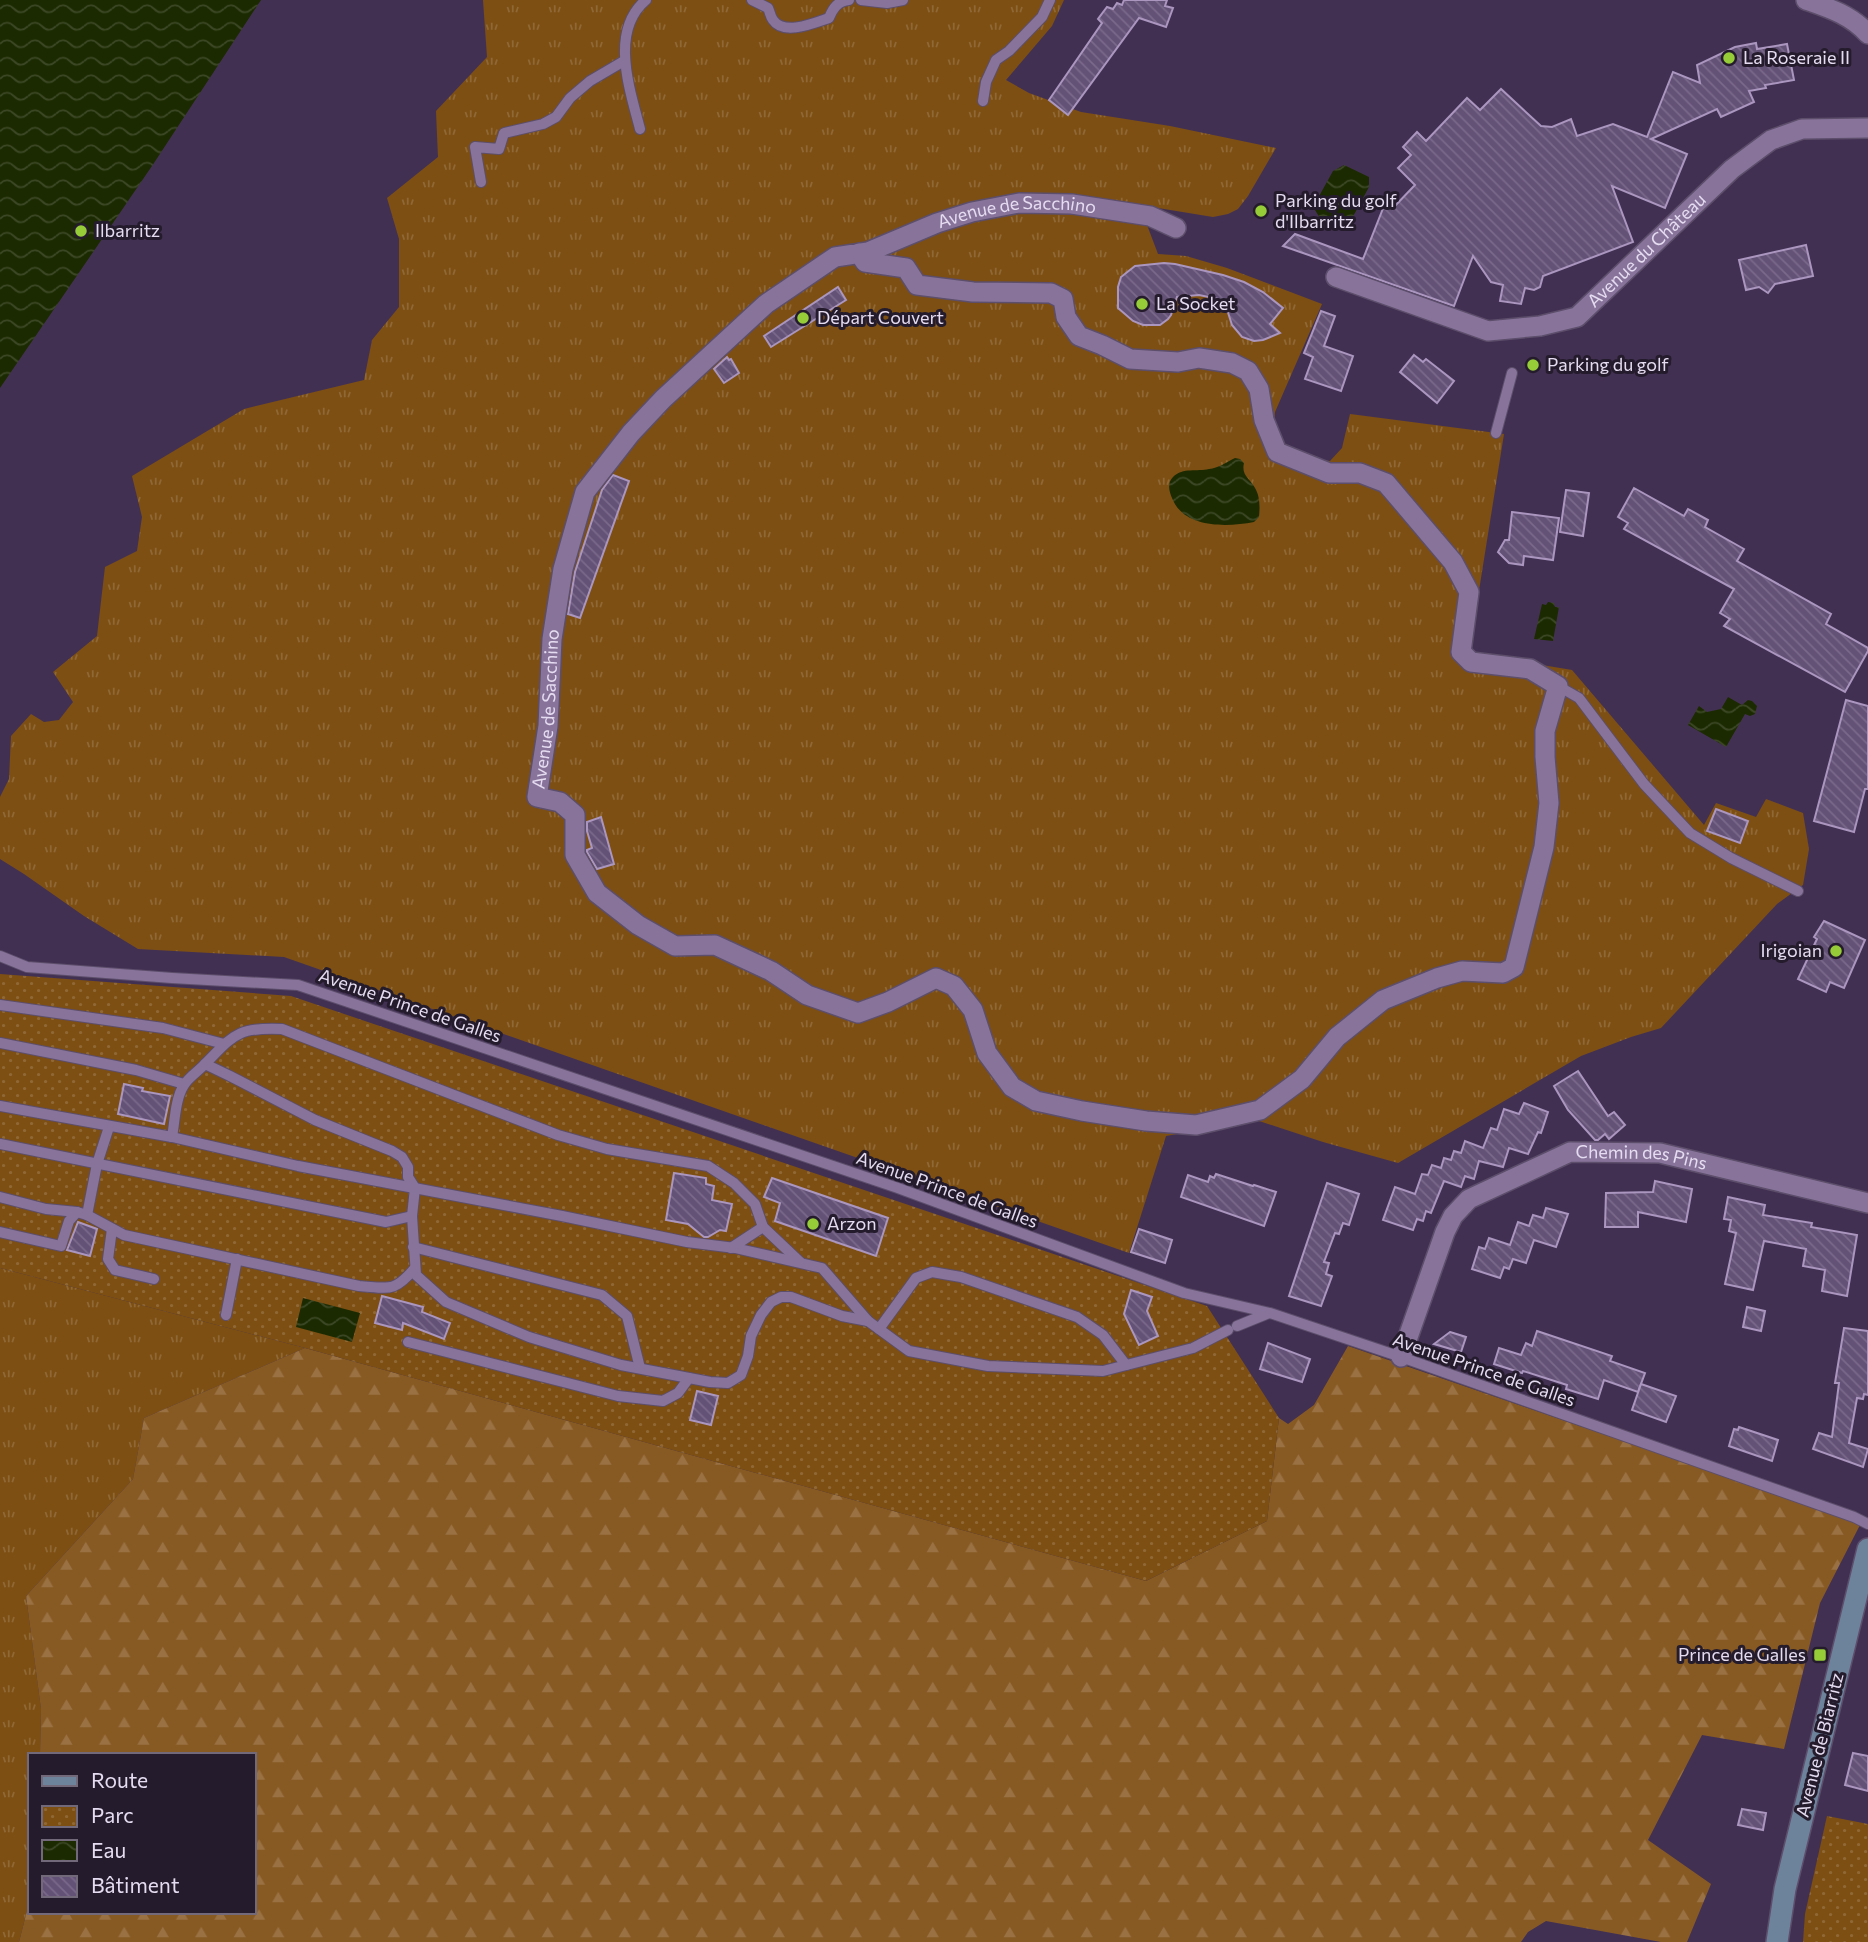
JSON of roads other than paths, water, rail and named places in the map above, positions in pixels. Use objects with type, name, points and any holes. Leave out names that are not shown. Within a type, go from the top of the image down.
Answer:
[{"type":"main road","name":"Avenue de Biarritz","points":[[1777,1942],[1787,1881],[1868,1549]]},
{"type":"street","points":[[1806,0],[1839,12],[1868,34]]},
{"type":"street","name":"Avenue du Château","points":[[1336,277],[1488,331],[1540,326],[1577,317],[1732,169],[1771,140],[1802,129],[1868,128]]},
{"type":"street","name":"Avenue de Sacchino","points":[[1176,228],[1150,216],[1072,204],[1019,203],[972,212],[937,223],[868,252],[835,257],[765,304],[631,433],[585,492],[563,569],[552,639],[548,726],[537,797],[560,802],[575,815],[575,855],[597,893],[638,925],[675,946],[716,945],[771,971],[807,995],[858,1013],[888,1002],[936,978],[954,986],[974,1010],[987,1053],[1012,1087],[1035,1101],[1146,1121],[1196,1125],[1260,1110],[1302,1079],[1337,1037],[1383,1000],[1462,971],[1503,973],[1514,967],[1544,847],[1549,803],[1545,731],[1558,686]]},
{"type":"street","points":[[859,253],[865,262],[906,268],[917,285],[973,292],[1051,293],[1063,299],[1066,317],[1079,336],[1130,359],[1178,362],[1199,358],[1232,363],[1248,371],[1259,389],[1264,420],[1277,452],[1329,473],[1360,473],[1385,483],[1452,562],[1469,592],[1461,652],[1471,662],[1530,669],[1558,686]]},
{"type":"street","name":"Chemin des Pins","points":[[1401,1357],[1453,1216],[1469,1199],[1570,1152],[1660,1153],[1868,1203]]},
{"type":"lane","points":[[640,129],[624,61],[628,26],[639,6],[646,0]]},
{"type":"lane","points":[[751,0],[768,8],[773,21],[783,28],[806,26],[829,18],[833,7],[849,0]]},
{"type":"lane","points":[[861,0],[887,3],[903,0]]},
{"type":"lane","points":[[983,101],[986,82],[996,60],[1009,51],[1042,17],[1050,0]]},
{"type":"lane","points":[[481,182],[475,148],[499,149],[504,133],[543,124],[556,117],[570,98],[590,81],[624,61]]},
{"type":"lane","points":[[1496,433],[1512,373]]},
{"type":"lane","points":[[1558,686],[1578,698],[1644,784],[1690,832],[1731,858],[1798,891]]},
{"type":"lane","name":"Avenue Prince de Galles","points":[[0,956],[27,967],[299,985],[898,1188],[1184,1293],[1270,1313],[1401,1357],[1868,1524]]},
{"type":"lane","points":[[0,1005],[163,1028],[224,1044]]},
{"type":"lane","points":[[172,1138],[184,1084],[224,1044],[241,1032],[260,1028],[282,1029],[558,1135],[607,1149],[708,1166],[734,1183],[755,1204],[763,1227],[802,1264]]},
{"type":"lane","points":[[0,1043],[136,1070],[184,1084]]},
{"type":"lane","points":[[205,1064],[315,1120],[401,1157],[408,1167],[408,1177],[415,1188],[412,1216],[416,1275],[446,1302],[529,1336],[621,1365],[728,1383],[741,1375],[751,1336],[761,1315],[771,1302],[781,1297],[791,1297],[842,1316],[868,1321]]},
{"type":"lane","points":[[0,1106],[687,1242],[731,1248],[822,1269],[868,1321],[909,1351],[988,1366],[1103,1371],[1193,1348],[1270,1313]]},
{"type":"lane","points":[[0,1232],[61,1246],[69,1221],[82,1213],[110,1127]]},
{"type":"lane","points":[[0,1144],[386,1222],[412,1216]]},
{"type":"lane","points":[[0,1197],[46,1209],[82,1213],[124,1235],[359,1286],[385,1288],[401,1284],[415,1268]]},
{"type":"lane","points":[[731,1248],[763,1227]]},
{"type":"lane","points":[[112,1229],[108,1259],[115,1270],[154,1279]]},
{"type":"lane","points":[[413,1247],[602,1295],[627,1316],[640,1368]]},
{"type":"lane","points":[[226,1315],[237,1259]]},
{"type":"lane","points":[[879,1329],[916,1278],[932,1272],[961,1277],[1077,1317],[1103,1335],[1126,1365]]},
{"type":"lane","points":[[408,1342],[618,1396],[663,1401],[678,1393],[689,1378]]},
{"type":"water","points":[[0,0],[261,0],[152,166],[0,388]]},
{"type":"water","points":[[1344,165],[1369,177],[1369,187],[1350,222],[1335,228],[1320,218],[1313,207],[1333,171]]},
{"type":"water","points":[[1235,458],[1244,463],[1245,474],[1258,495],[1259,517],[1254,522],[1219,525],[1196,521],[1186,516],[1178,508],[1169,490],[1173,477],[1186,471],[1216,467]]},
{"type":"water","points":[[1548,602],[1559,607],[1553,641],[1534,639],[1542,604],[1546,605]]},
{"type":"water","points":[[1728,697],[1742,705],[1748,700],[1757,706],[1755,714],[1745,714],[1726,747],[1688,725],[1699,706],[1707,712],[1721,709]]},
{"type":"water","points":[[303,1298],[360,1313],[352,1342],[296,1327]]},
{"type":"place","name":"La Roseraie II","points":[[1729,58]]},
{"type":"place","name":"Parking du golf d'Ilbarritz","points":[[1261,211]]},
{"type":"place","name":"Ilbarritz","points":[[81,231]]},
{"type":"place","name":"La Socket","points":[[1142,304]]},
{"type":"place","name":"Départ Couvert","points":[[803,318]]},
{"type":"place","name":"Parking du golf","points":[[1533,365]]},
{"type":"place","name":"Irigoian","points":[[1836,951]]},
{"type":"place","name":"Arzon","points":[[813,1224]]},
{"type":"place","name":"Prince de Galles","points":[[1820,1655]]}]
